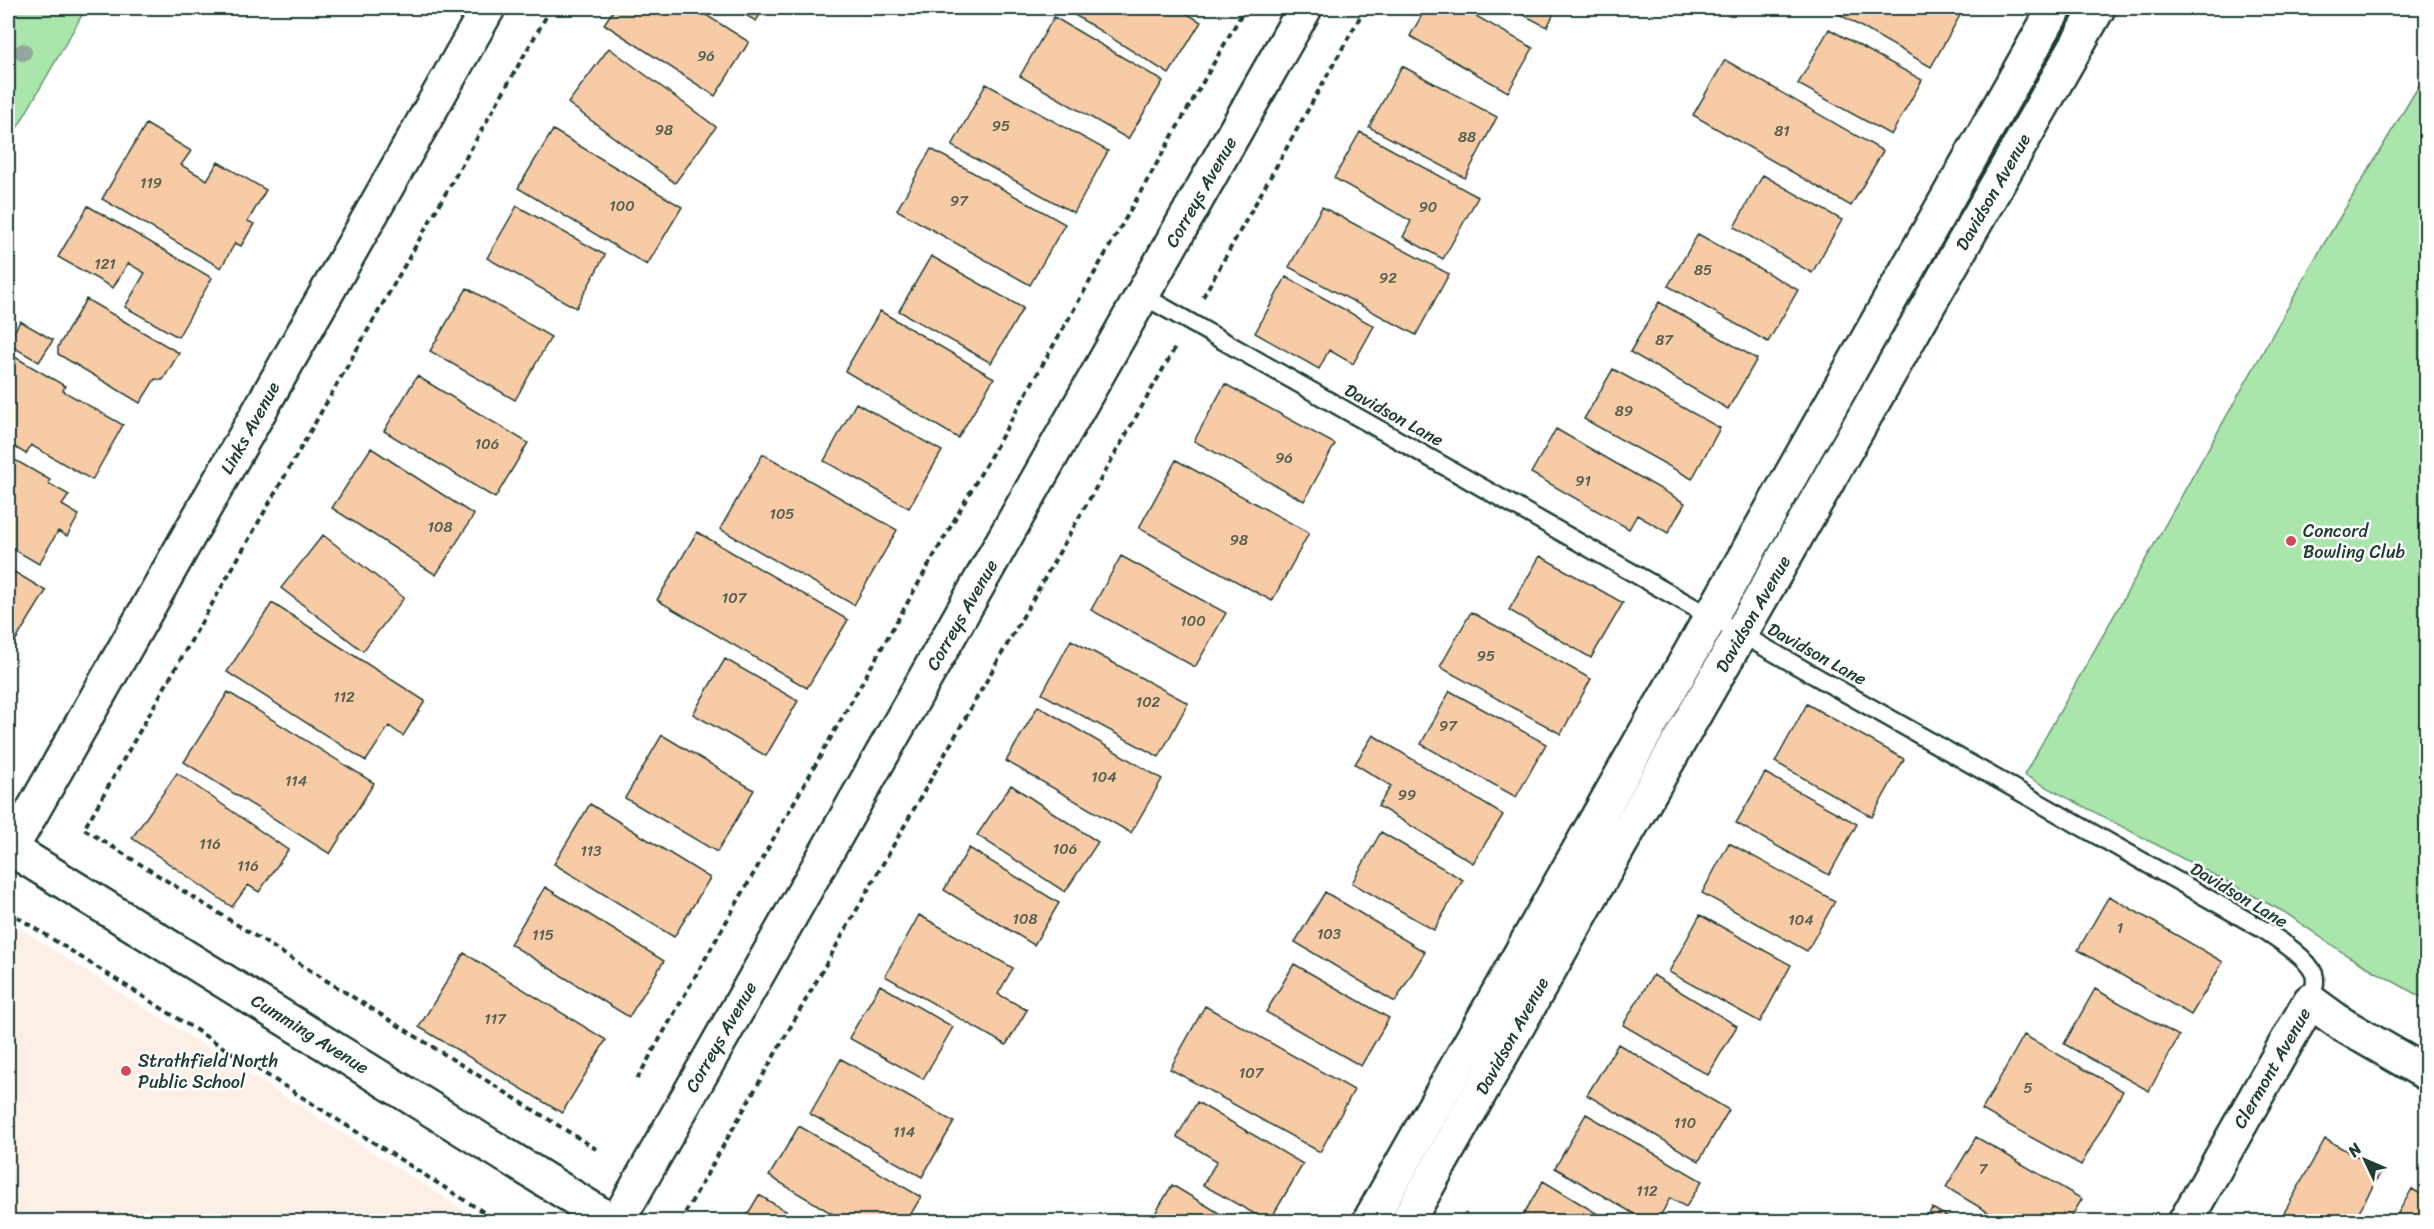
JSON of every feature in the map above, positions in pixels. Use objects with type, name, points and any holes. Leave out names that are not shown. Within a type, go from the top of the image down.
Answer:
[{"type":"street","name":"Links Avenue","points":[[9,848],[488,8]]},
{"type":"street","name":"Correys Avenue","points":[[615,1221],[1000,549],[1305,8]]},
{"type":"street","name":"Davidson Avenue","points":[[1370,1221],[2055,8]]},
{"type":"street","name":"Davidson Avenue","points":[[1407,1221],[2098,8]]},
{"type":"street","name":"Cumming Avenue","points":[[9,848],[615,1221]]},
{"type":"street","name":"Clermont Avenue","points":[[2185,1221],[2310,1001],[2343,1025],[2427,1072]]},
{"type":"lane","name":"Davidson Lane","points":[[1142,295],[2264,930],[2296,952],[2313,974],[2315,989],[2310,1001]]},
{"type":"path","points":[[551,8],[84,830],[596,1149]]},
{"type":"path","points":[[638,1078],[1245,8]]},
{"type":"path","points":[[680,1221],[1365,8]]},
{"type":"path","points":[[8,911],[499,1221]]},
{"type":"shaded area","name":"Strathfield North Public School","points":[[8,921],[481,1221],[8,1221]]},
{"type":"green space","points":[[8,8],[86,8],[8,144]]},
{"type":"green space","name":"Concord Bowling Club","points":[[2426,74],[2426,1000],[2348,956],[2284,912],[2024,775],[2322,247]]},
{"type":"building","points":[[615,8],[695,8],[749,42],[715,96],[604,24]]},
{"type":"building","points":[[733,8],[764,8],[756,21]]},
{"type":"building","points":[[1076,8],[1178,8],[1201,22],[1169,74],[1073,14]]},
{"type":"building","points":[[1426,8],[1462,8],[1533,48],[1508,92],[1410,36]]},
{"type":"building","points":[[1510,8],[1557,8],[1547,27]]},
{"type":"building","points":[[1840,8],[1959,8],[1963,10],[1931,67],[1837,13]]},
{"type":"building","points":[[1054,17],[1163,81],[1128,139],[1020,76]]},
{"type":"building","points":[[1829,29],[1922,80],[1891,135],[1798,84]]},
{"type":"building","points":[[609,48],[716,127],[675,183],[568,103]]},
{"type":"building","points":[[1725,60],[1883,151],[1851,206],[1693,115]]},
{"type":"building","points":[[1402,66],[1497,117],[1465,178],[1369,127]]},
{"type":"building","points":[[986,84],[1108,151],[1074,213],[952,146]]},
{"type":"building","points":[[146,124],[191,151],[181,165],[207,180],[218,162],[266,190],[248,221],[254,224],[241,246],[235,243],[221,268],[102,199]]},
{"type":"building","points":[[553,130],[682,207],[647,265],[518,188]]},
{"type":"building","points":[[1360,132],[1478,197],[1443,259],[1403,237],[1411,221],[1334,178]]},
{"type":"building","points":[[931,149],[1065,224],[1030,285],[897,210]]},
{"type":"building","points":[[1763,175],[1842,220],[1812,273],[1734,227]]},
{"type":"building","points":[[88,206],[212,278],[178,337],[125,307],[145,273],[128,263],[113,288],[58,257]]},
{"type":"building","points":[[517,206],[605,255],[576,308],[487,258]]},
{"type":"building","points":[[1322,207],[1449,274],[1416,335],[1289,267]]},
{"type":"building","points":[[1698,234],[1798,290],[1768,342],[1668,286]]},
{"type":"building","points":[[931,256],[1023,308],[991,363],[899,311]]},
{"type":"building","points":[[1286,277],[1374,326],[1353,364],[1329,350],[1319,369],[1255,333]]},
{"type":"building","points":[[467,288],[551,337],[515,400],[430,351]]},
{"type":"building","points":[[86,299],[179,353],[163,380],[155,379],[140,403],[58,354],[58,347]]},
{"type":"building","points":[[1659,302],[1757,359],[1728,409],[1630,352]]},
{"type":"building","points":[[880,311],[994,378],[958,438],[845,371]]},
{"type":"building","points":[[20,321],[53,340],[39,362],[8,344]]},
{"type":"building","points":[[8,353],[65,386],[63,391],[123,425],[92,480],[31,445],[26,454],[8,443]]},
{"type":"building","points":[[1613,369],[1720,428],[1692,479],[1584,419]]},
{"type":"building","points":[[417,376],[528,443],[495,498],[384,431]]},
{"type":"building","points":[[1225,384],[1335,444],[1304,501],[1194,441]]},
{"type":"building","points":[[856,403],[942,451],[909,508],[824,461]]},
{"type":"building","points":[[1556,429],[1685,503],[1668,533],[1637,515],[1629,529],[1531,473]]},
{"type":"building","points":[[371,448],[474,515],[436,575],[332,508]]},
{"type":"building","points":[[763,454],[897,530],[854,605],[720,529]]},
{"type":"building","points":[[8,456],[50,480],[48,483],[69,495],[62,505],[79,515],[67,536],[58,531],[39,564],[8,546],[10,538],[8,537]]},
{"type":"building","points":[[1176,460],[1309,533],[1272,601],[1139,528]]},
{"type":"building","points":[[697,532],[848,620],[807,688],[657,600]]},
{"type":"building","points":[[323,535],[404,598],[363,651],[281,588]]},
{"type":"building","points":[[1121,556],[1226,613],[1195,667],[1091,610]]},
{"type":"building","points":[[1540,556],[1623,603],[1591,658],[1509,610]]},
{"type":"building","points":[[8,568],[46,591],[11,648],[8,646]]},
{"type":"building","points":[[272,603],[425,701],[403,736],[389,726],[366,761],[227,672]]},
{"type":"building","points":[[1471,612],[1591,679],[1561,734],[1440,667]]},
{"type":"building","points":[[1071,640],[1188,703],[1159,757],[1042,694]]},
{"type":"building","points":[[725,659],[798,701],[766,756],[693,714]]},
{"type":"building","points":[[1450,691],[1546,744],[1516,797],[1421,744]]},
{"type":"building","points":[[228,692],[374,783],[330,854],[184,762]]},
{"type":"building","points":[[1807,704],[1904,759],[1872,817],[1775,762]]},
{"type":"building","points":[[1038,706],[1162,779],[1131,833],[1006,761]]},
{"type":"building","points":[[662,735],[754,790],[717,852],[625,798]]},
{"type":"building","points":[[1373,735],[1503,815],[1473,863],[1378,806],[1391,786],[1355,764]]},
{"type":"building","points":[[177,773],[288,850],[259,892],[248,885],[232,907],[132,838]]},
{"type":"building","points":[[1765,773],[1857,824],[1829,875],[1736,823]]},
{"type":"building","points":[[1011,785],[1098,842],[1065,892],[977,835]]},
{"type":"building","points":[[590,804],[710,878],[674,937],[554,864]]},
{"type":"building","points":[[1381,832],[1463,880],[1434,930],[1352,883]]},
{"type":"building","points":[[1729,843],[1835,901],[1807,951],[1702,893]]},
{"type":"building","points":[[969,848],[1059,903],[1034,945],[944,890]]},
{"type":"building","points":[[545,887],[664,961],[629,1017],[510,944]]},
{"type":"building","points":[[1325,892],[1425,952],[1395,1002],[1295,942]]},
{"type":"building","points":[[2109,896],[2223,962],[2191,1015],[2078,950]]},
{"type":"building","points":[[919,915],[1013,968],[998,994],[1027,1010],[1006,1045],[885,976]]},
{"type":"building","points":[[1700,915],[1791,965],[1760,1022],[1669,972]]},
{"type":"building","points":[[464,953],[606,1040],[562,1113],[419,1027]]},
{"type":"building","points":[[1294,964],[1389,1018],[1361,1066],[1266,1012]]},
{"type":"building","points":[[1653,975],[1737,1026],[1708,1075],[1623,1025]]},
{"type":"building","points":[[880,985],[953,1027],[923,1079],[849,1038]]},
{"type":"building","points":[[2095,989],[2179,1036],[2149,1091],[2064,1044]]},
{"type":"building","points":[[1205,1006],[1354,1090],[1320,1152],[1170,1069]]},
{"type":"building","points":[[2024,1035],[2123,1091],[2081,1165],[1982,1110]]},
{"type":"building","points":[[1618,1044],[1729,1110],[1699,1161],[1587,1095]]},
{"type":"building","points":[[841,1059],[954,1122],[922,1177],[810,1114]]},
{"type":"building","points":[[1197,1102],[1303,1164],[1269,1222],[1203,1185],[1217,1161],[1177,1137]]},
{"type":"building","points":[[1586,1114],[1702,1181],[1686,1207],[1670,1198],[1657,1222],[1648,1222],[1555,1168]]},
{"type":"building","points":[[799,1126],[921,1197],[906,1222],[846,1222],[769,1176]]},
{"type":"building","points":[[1976,1137],[2082,1199],[2068,1222],[2004,1222],[1946,1187]]},
{"type":"building","points":[[2325,1139],[2382,1170],[2353,1222],[2279,1222]]},
{"type":"building","points":[[1543,1181],[1611,1222],[1519,1222]]},
{"type":"building","points":[[1172,1185],[1234,1222],[1150,1222]]},
{"type":"building","points":[[2412,1189],[2426,1197],[2426,1222],[2393,1222]]},
{"type":"building","points":[[759,1195],[804,1222],[743,1222]]},
{"type":"building","points":[[1932,1208],[1957,1222],[1925,1222]]},
{"type":"place","name":"Concord Bowling Club","points":[[2291,541]]},
{"type":"place","name":"Strathfield North Public School","points":[[126,1071]]}]
